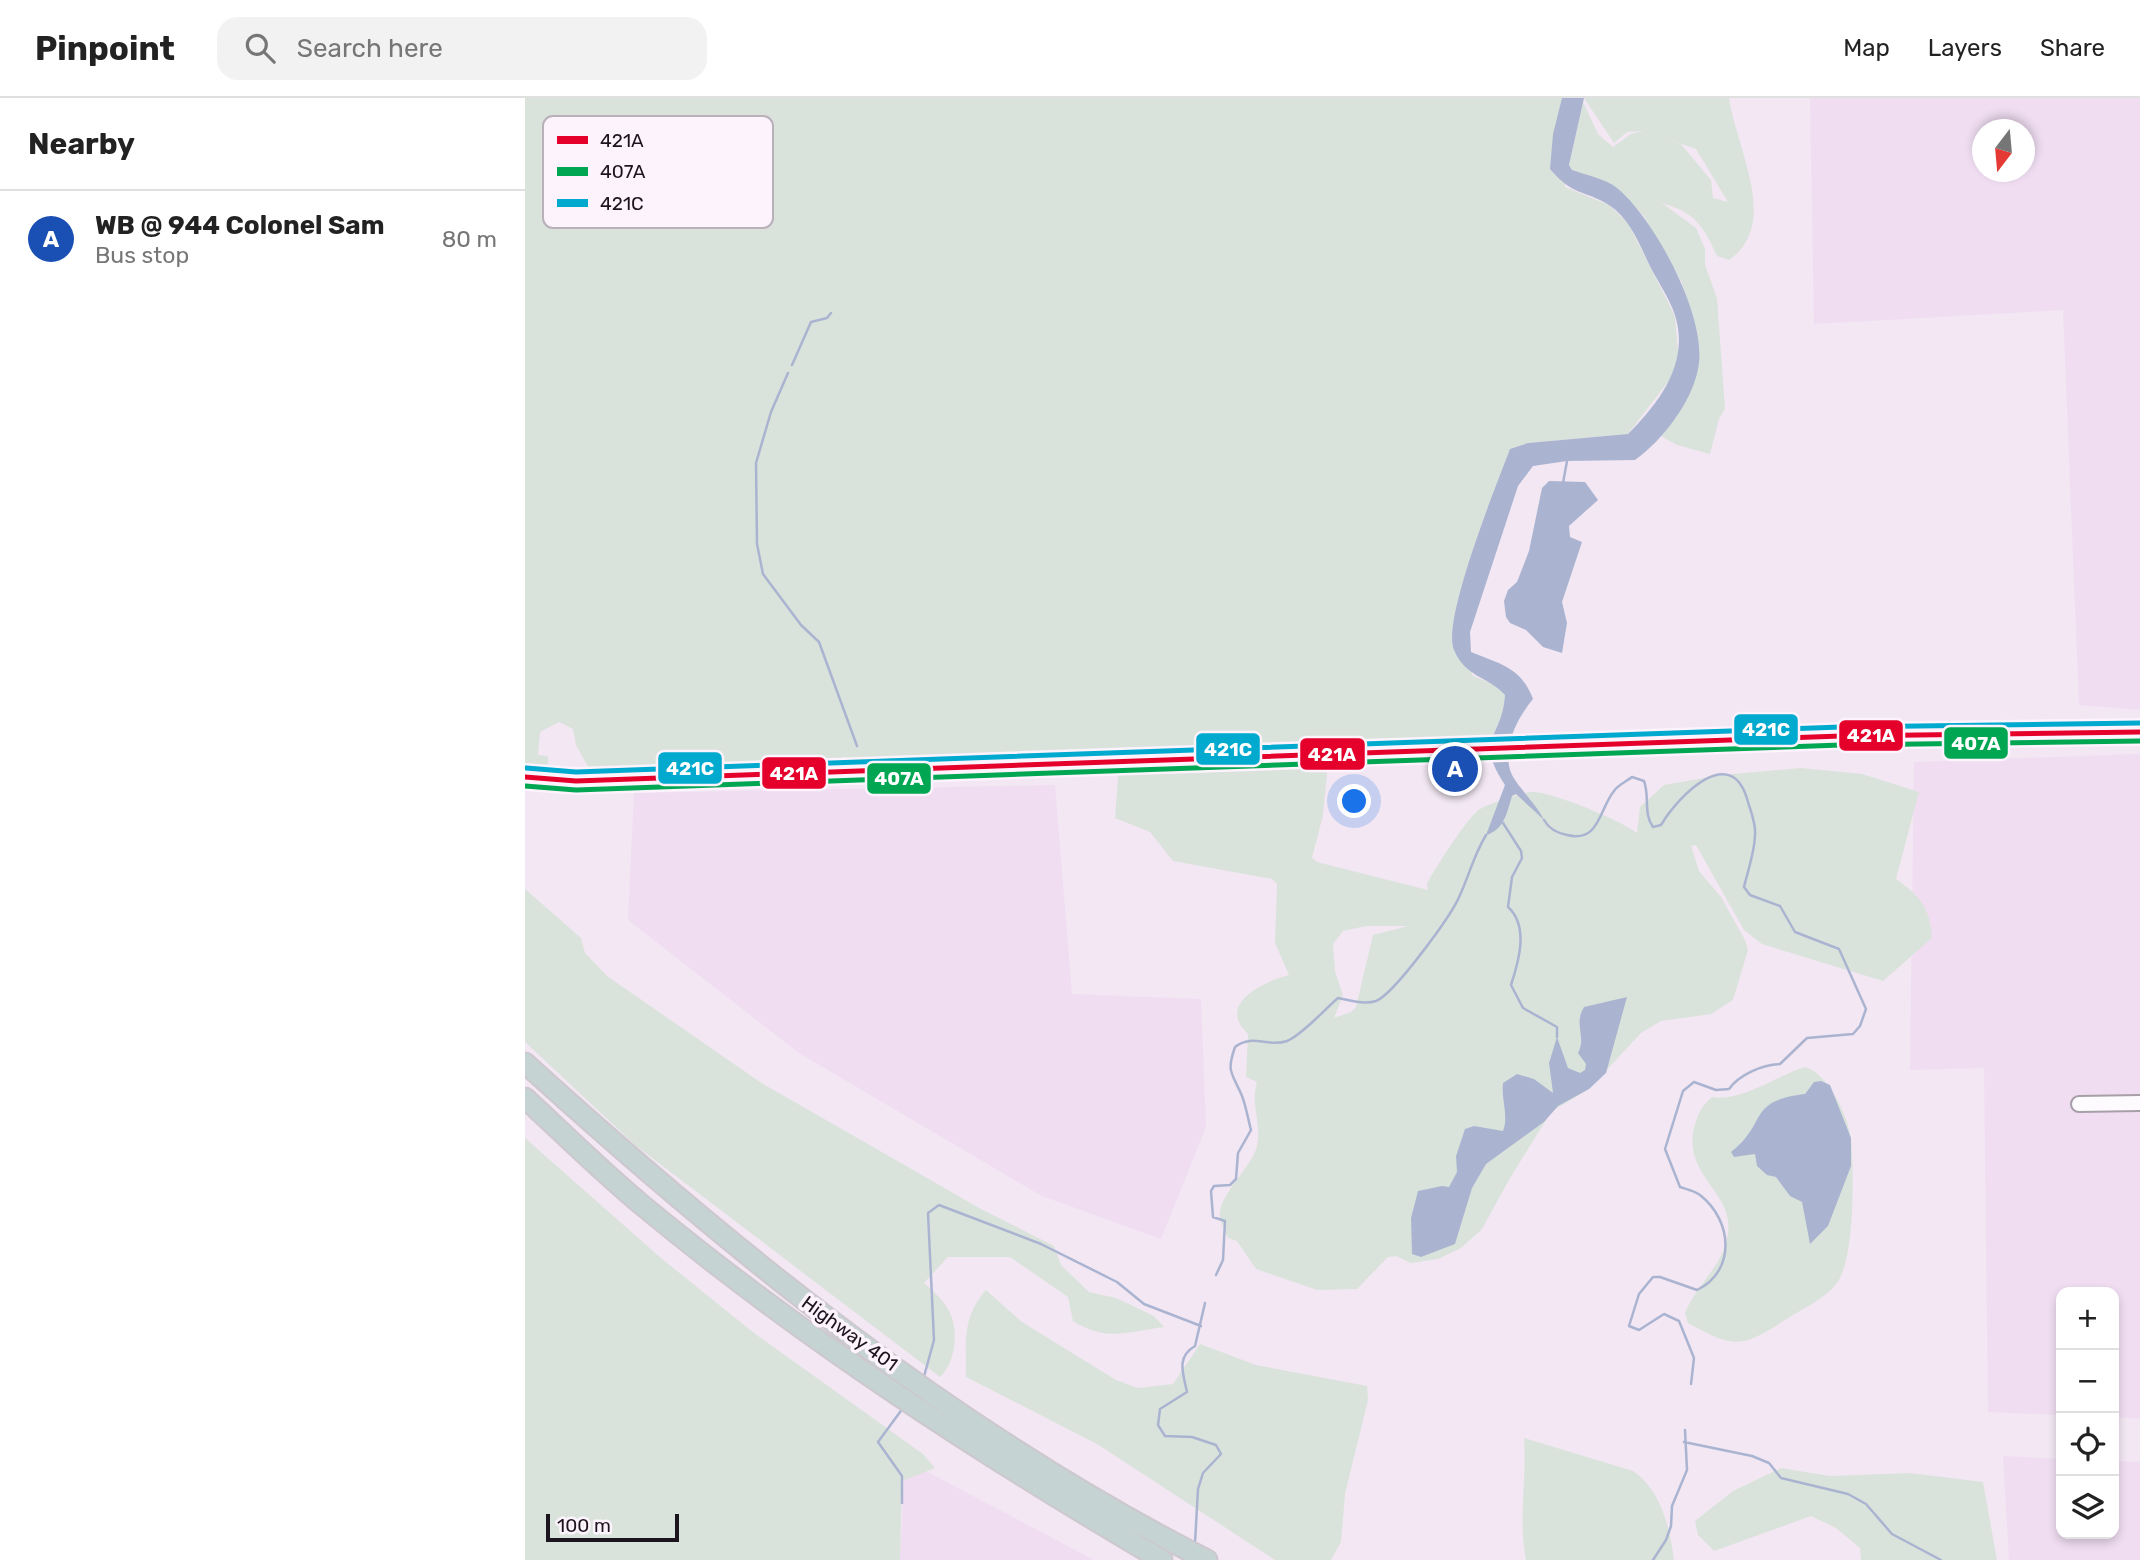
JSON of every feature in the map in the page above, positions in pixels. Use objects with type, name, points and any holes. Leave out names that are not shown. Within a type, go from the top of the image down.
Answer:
[{"type":"highway","name":"Highway 401","points":[[525,1063],[642,1170],[825,1317],[1001,1439],[1206,1560]]},
{"type":"highway","name":"Highway 401","points":[[525,1098],[641,1205],[788,1318],[882,1386],[1004,1467],[1162,1560]]},
{"type":"street","points":[[525,776],[576,780],[1514,750],[1841,736],[2140,732]]},
{"type":"street","points":[[2079,1104],[2140,1103]]},
{"type":"shaded area","points":[[525,98],[1562,98],[1565,187],[1609,205],[1628,223],[1675,316],[1678,353],[1674,374],[1628,434],[1528,443],[1452,629],[1473,676],[1496,685],[1505,695],[1504,712],[1491,739],[1467,749],[1329,753],[1323,815],[1312,858],[1317,862],[1428,890],[1427,884],[1437,867],[1475,814],[1490,804],[1521,794],[1541,793],[1570,801],[1617,821],[1637,833],[1640,807],[1664,785],[1722,775],[1801,768],[1862,774],[1919,792],[1896,879],[1923,904],[1932,938],[1883,981],[1762,944],[1744,930],[1696,845],[1691,846],[1699,871],[1721,897],[1748,950],[1733,1000],[1711,1014],[1661,1021],[1641,1033],[1589,1089],[1551,1112],[1482,1229],[1461,1248],[1438,1259],[1411,1263],[1396,1256],[1388,1257],[1357,1289],[1317,1290],[1256,1269],[1237,1241],[1228,1238],[1220,1217],[1224,1200],[1254,1155],[1258,1137],[1255,1098],[1257,1082],[1246,1077],[1248,1034],[1237,1013],[1240,1004],[1256,989],[1289,975],[1275,943],[1277,884],[1272,879],[1173,861],[1150,832],[1115,818],[1119,765],[592,774],[576,745],[573,729],[559,722],[540,732],[538,755],[548,756],[548,774],[525,771]],"holes":[[[1366,926],[1408,926],[1373,935],[1356,1007],[1351,1012],[1334,1018],[1343,995],[1335,971],[1333,944],[1343,931]]]},
{"type":"shaded area","points":[[1584,98],[1729,98],[1746,162],[1754,206],[1752,227],[1744,245],[1729,260],[1717,256],[1697,222],[1682,211],[1662,203],[1696,228],[1705,249],[1705,265],[1717,298],[1725,409],[1719,419],[1710,454],[1677,445],[1659,435],[1677,417],[1696,334],[1682,283],[1644,216],[1615,187],[1572,170],[1569,165],[1583,102],[1598,134],[1613,147],[1631,134],[1643,131],[1627,132],[1614,143]],"holes":[[[1651,133],[1696,149],[1728,202],[1713,198],[1711,180],[1681,144]]]},
{"type":"shaded area","points":[[1810,98],[2140,98],[2140,710],[2079,705],[2063,310],[1814,324]]},
{"type":"shaded area","points":[[2140,754],[2140,1419],[2119,1417],[2119,1287],[2056,1287],[2056,1415],[1988,1412],[1984,1068],[1910,1070],[1914,762]]},
{"type":"shaded area","points":[[1055,785],[1072,994],[1201,999],[1206,1127],[1161,1239],[1042,1196],[799,1053],[628,920],[634,793]]},
{"type":"shaded area","points":[[525,889],[581,938],[585,953],[607,976],[760,1082],[981,1209],[1054,1246],[1061,1265],[1089,1292],[1116,1298],[1154,1316],[1164,1327],[1117,1334],[1096,1332],[1073,1321],[1068,1297],[1010,1257],[948,1257],[924,1283],[939,1296],[953,1320],[955,1338],[952,1356],[940,1377],[635,1145],[525,1042]]},
{"type":"shaded area","points":[[1805,1067],[1822,1078],[1836,1097],[1851,1140],[1852,1214],[1843,1271],[1837,1283],[1826,1294],[1770,1329],[1747,1340],[1727,1341],[1688,1323],[1685,1313],[1716,1265],[1728,1233],[1728,1218],[1723,1205],[1700,1170],[1695,1157],[1692,1142],[1695,1124],[1701,1109],[1712,1097],[1735,1096]]},
{"type":"shaded area","points":[[525,1138],[661,1258],[754,1333],[923,1454],[935,1468],[902,1481],[900,1560],[525,1560]]},
{"type":"shaded area","points":[[986,1290],[1022,1322],[1116,1380],[1138,1388],[1173,1384],[1200,1344],[1256,1365],[1367,1386],[1368,1400],[1345,1494],[1341,1542],[1331,1560],[1275,1560],[1097,1444],[966,1377],[969,1320]]},
{"type":"shaded area","points":[[1524,1438],[1633,1471],[1643,1479],[1663,1511],[1674,1560],[1526,1560],[1523,1530]]},
{"type":"shaded area","points":[[2003,1456],[2056,1459],[2056,1539],[2119,1539],[2119,1461],[2140,1462],[2140,1560],[2009,1560]]},
{"type":"shaded area","points":[[905,1460],[1094,1560],[900,1560]]},
{"type":"shaded area","points":[[1781,1468],[1830,1476],[1910,1473],[1983,1482],[1997,1560],[1861,1560],[1860,1548],[1836,1528],[1811,1516],[1714,1551],[1698,1535],[1695,1521],[1733,1491]]},
{"type":"water","points":[[1562,98],[1584,98],[1569,165],[1572,170],[1617,188],[1647,222],[1676,272],[1695,324],[1699,348],[1698,369],[1695,382],[1674,420],[1635,460],[1567,461],[1533,466],[1518,486],[1470,632],[1471,652],[1516,673],[1533,699],[1513,732],[1508,761],[1512,776],[1544,820],[1516,794],[1512,796],[1501,825],[1486,835],[1505,785],[1491,757],[1490,747],[1503,710],[1505,695],[1465,666],[1454,650],[1452,634],[1455,611],[1472,552],[1510,449],[1528,443],[1628,434],[1651,409],[1669,381],[1678,349],[1679,333],[1675,315],[1627,223],[1609,205],[1572,188],[1550,169],[1553,134]]},
{"type":"water","points":[[1549,481],[1585,482],[1598,500],[1569,526],[1570,537],[1582,542],[1562,602],[1567,623],[1562,653],[1543,647],[1526,630],[1510,623],[1506,617],[1504,601],[1508,590],[1517,582],[1529,551],[1542,488]]},
{"type":"water","points":[[1627,997],[1606,1073],[1589,1089],[1558,1106],[1544,1122],[1486,1164],[1472,1188],[1455,1244],[1421,1257],[1412,1254],[1411,1218],[1418,1191],[1449,1187],[1457,1172],[1456,1156],[1465,1129],[1474,1126],[1503,1131],[1503,1083],[1517,1074],[1534,1079],[1553,1093],[1549,1063],[1557,1037],[1568,1068],[1580,1073],[1585,1070],[1586,1064],[1578,1053],[1581,1042],[1580,1020],[1584,1007]]},
{"type":"water","points":[[1821,1081],[1830,1085],[1851,1138],[1851,1166],[1828,1226],[1810,1244],[1802,1202],[1790,1196],[1776,1177],[1767,1175],[1757,1166],[1755,1154],[1734,1157],[1731,1152],[1743,1141],[1766,1108],[1786,1097],[1805,1094],[1814,1082]]},
{"type":"waterway","points":[[792,365],[811,322],[827,318],[831,313]]},
{"type":"waterway","points":[[788,373],[771,412],[756,463],[757,544],[763,574],[801,625],[819,642],[857,746]]},
{"type":"waterway","points":[[1563,483],[1567,461]]},
{"type":"waterway","points":[[1544,820],[1560,833],[1578,836],[1586,834],[1597,823],[1616,789],[1632,777],[1644,781],[1648,816],[1653,827],[1661,825],[1680,800],[1705,779],[1718,775],[1730,776],[1740,784],[1755,826],[1754,847],[1744,887],[1750,895],[1780,906],[1795,932],[1839,949],[1866,1009],[1860,1026],[1853,1034],[1807,1038],[1780,1064],[1751,1072],[1729,1089],[1716,1090],[1694,1082],[1683,1091],[1665,1149],[1680,1187],[1700,1195],[1719,1218],[1724,1231],[1724,1258],[1719,1271],[1710,1282],[1697,1290],[1653,1277],[1639,1294],[1629,1326],[1639,1330],[1664,1314],[1679,1321],[1694,1358],[1691,1384]]},
{"type":"waterway","points":[[1503,823],[1521,851],[1522,858],[1512,877],[1508,907],[1514,915],[1520,934],[1519,955],[1511,985],[1523,1008],[1557,1027],[1557,1037]]},
{"type":"waterway","points":[[1216,1275],[1223,1260],[1225,1221],[1213,1217],[1211,1191],[1214,1186],[1230,1185],[1236,1179],[1238,1153],[1251,1130],[1243,1100],[1231,1072],[1235,1047],[1248,1041],[1287,1041],[1306,1028],[1338,998],[1367,1002],[1376,1001],[1384,995],[1422,953],[1455,905],[1486,835]]},
{"type":"waterway","points":[[923,1380],[934,1340],[928,1213],[939,1205],[1041,1244],[1117,1282],[1144,1304],[1201,1326]]},
{"type":"waterway","points":[[1195,1543],[1198,1489],[1203,1473],[1221,1454],[1216,1445],[1192,1437],[1165,1436],[1158,1425],[1160,1409],[1187,1392],[1183,1360],[1195,1346],[1205,1303]]},
{"type":"waterway","points":[[902,1503],[902,1476],[878,1442],[903,1408]]},
{"type":"waterway","points":[[1653,1560],[1666,1540],[1671,1526],[1672,1506],[1687,1470],[1685,1430]]},
{"type":"waterway","points":[[1684,1442],[1752,1456],[1769,1463],[1781,1478],[1848,1494],[1866,1504],[1892,1534],[1941,1560]]},
{"type":"transit line","name":"421C","points":[[526,768],[576,772],[1841,727],[2140,723]]},
{"type":"transit line","name":"421A","points":[[525,777],[576,781],[1841,736],[2140,732]]},
{"type":"transit line","name":"407A","points":[[525,786],[576,790],[1841,745],[2140,741]]},
{"type":"place","name":"WB @ 944 Colonel Sam","points":[[1455,769]]}]
